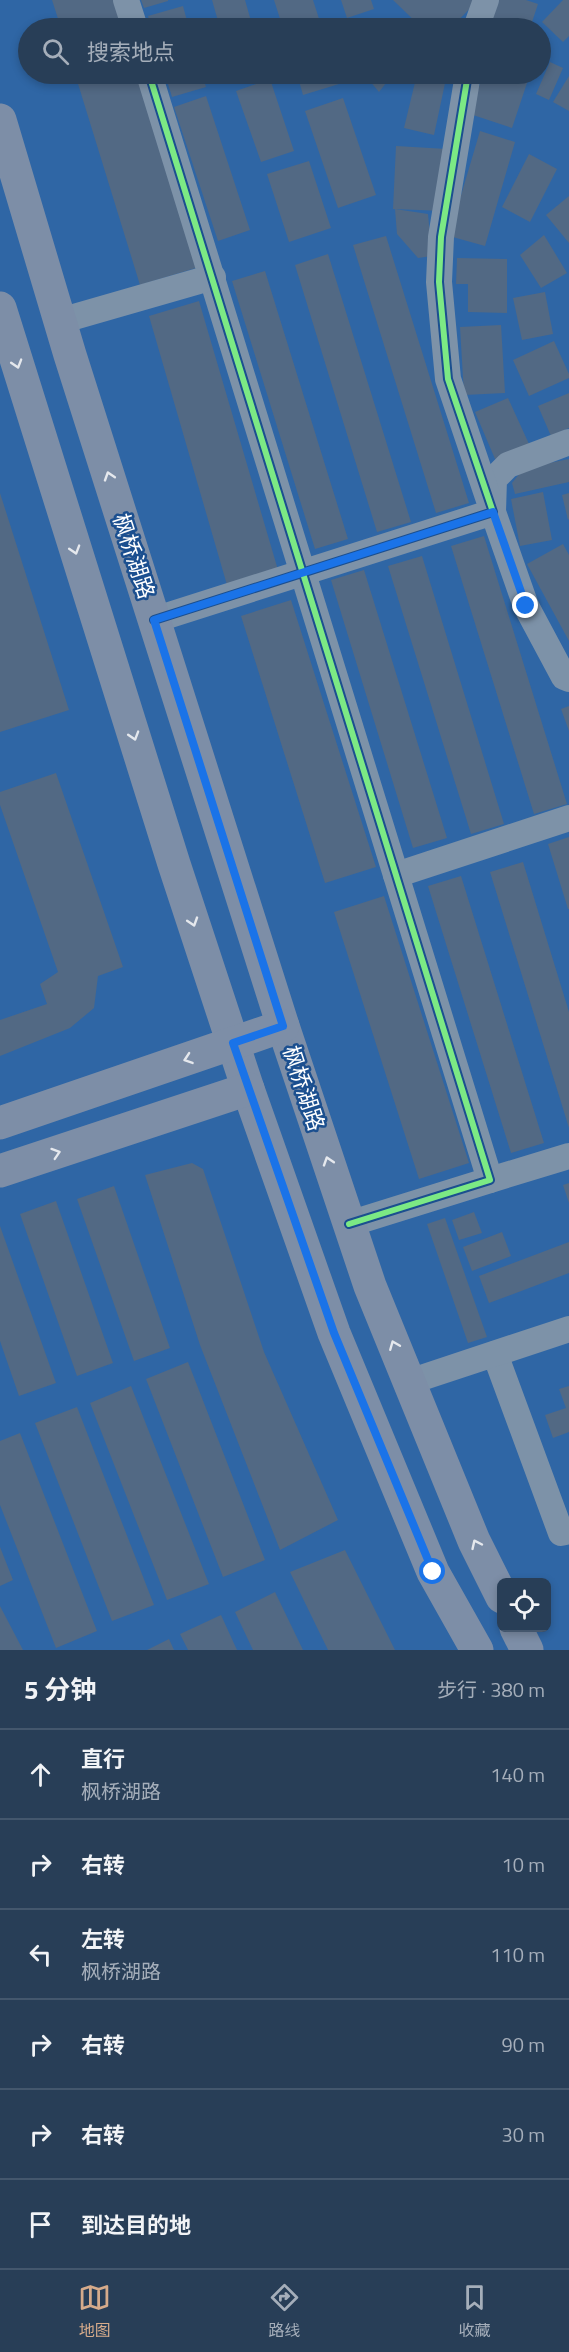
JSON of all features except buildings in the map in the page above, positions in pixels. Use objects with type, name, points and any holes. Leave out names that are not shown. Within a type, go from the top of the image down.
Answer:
[{"type":"main road","name":"枫桥湖路","points":[[0,120],[60,321],[154,620],[283,1026],[349,1224],[370,1286],[474,1541],[497,1589]]},
{"type":"main road","points":[[0,308],[170,853],[248,1089],[334,1333],[433,1572],[477,1650]]},
{"type":"main road","points":[[0,1124],[283,1026]]},
{"type":"main road","points":[[0,1171],[248,1089]]},
{"type":"main road","points":[[518,1632],[527,1650]]},
{"type":"street","points":[[126,0],[132,18]]},
{"type":"street","points":[[480,18],[486,0]]},
{"type":"street","points":[[152,84],[490,1180]]},
{"type":"street","points":[[466,84],[441,237],[439,282],[448,380],[526,606],[564,677],[569,679]]},
{"type":"street","points":[[60,321],[213,277]]},
{"type":"street","points":[[493,512],[494,479],[508,465],[569,442]]},
{"type":"street","points":[[154,620],[493,512]]},
{"type":"street","points":[[396,875],[569,818]]},
{"type":"street","points":[[349,1224],[569,1156]]},
{"type":"street","points":[[409,1382],[569,1329]]},
{"type":"street","points":[[495,1354],[561,1533],[569,1531]]},
{"type":"shaded area","points":[[0,0],[569,0],[569,1650],[0,1650]]},
{"type":"cycle path","points":[[152,84],[490,1180],[349,1224]]},
{"type":"cycle path","points":[[154,620],[493,512],[448,379],[439,282],[441,237],[466,84]]},
{"type":"route","points":[[433,1572],[334,1333],[233,1043],[283,1026],[154,620],[493,512],[526,606]]}]
